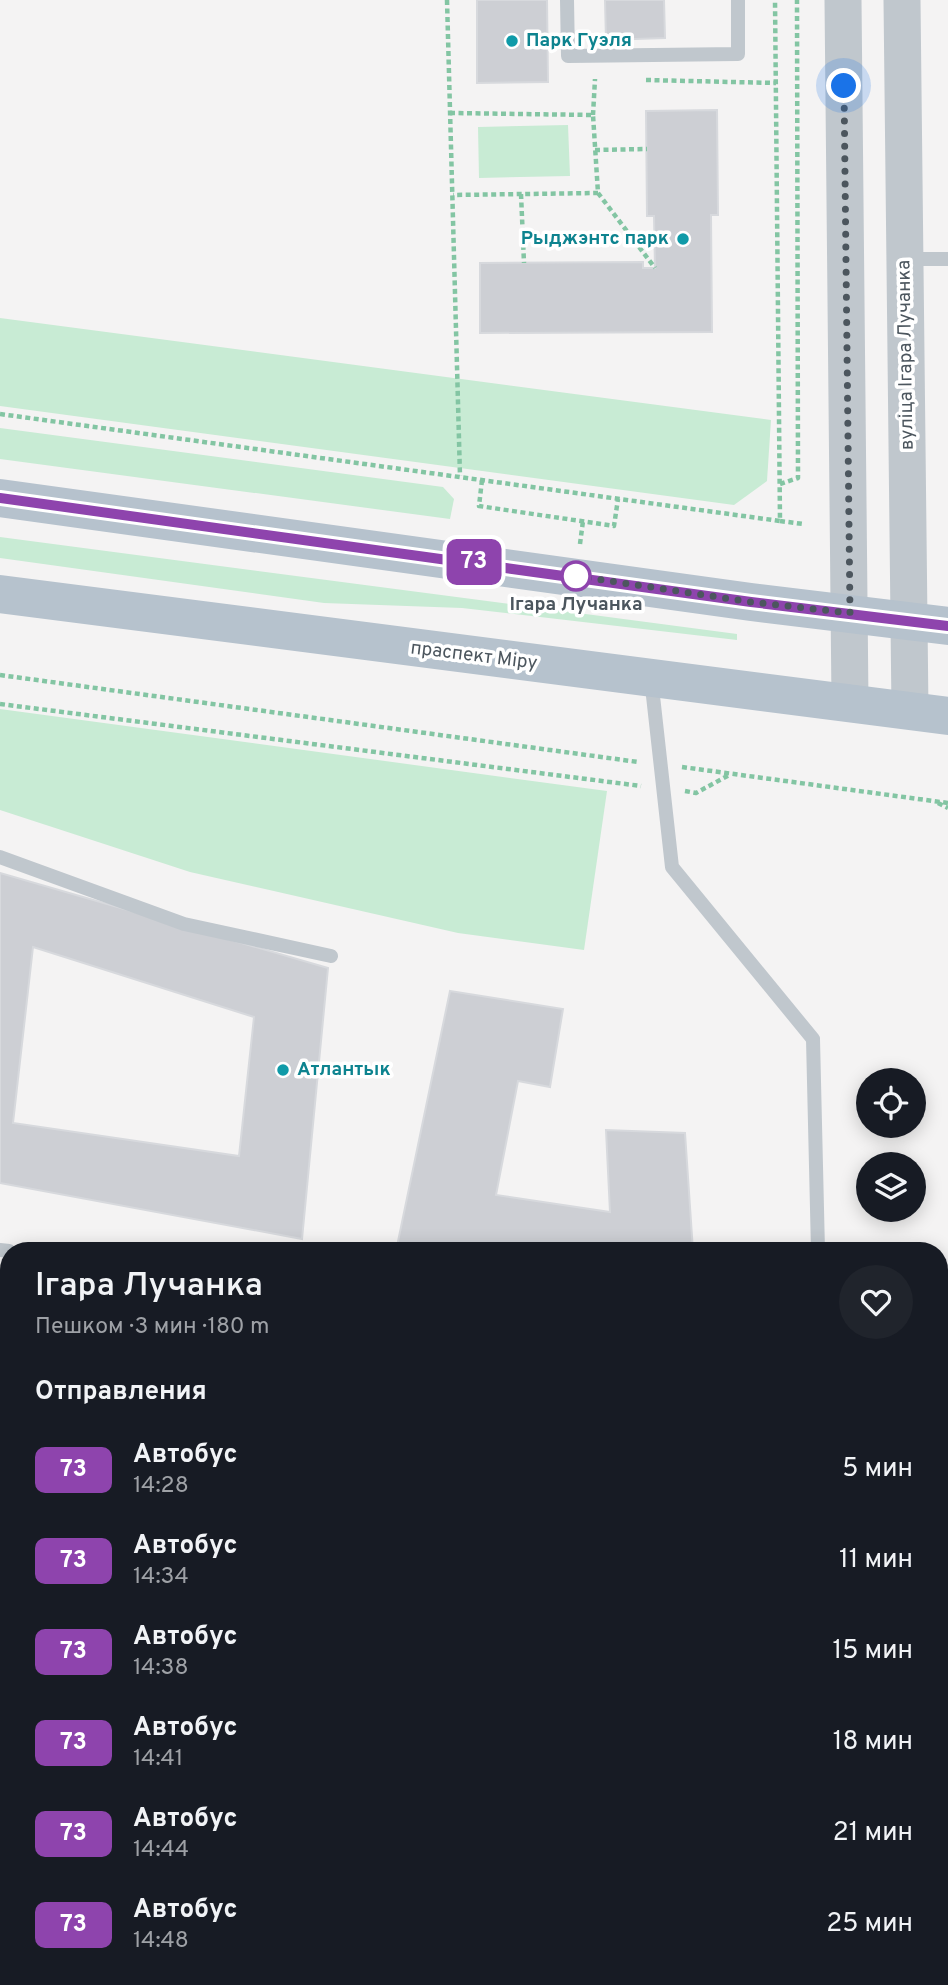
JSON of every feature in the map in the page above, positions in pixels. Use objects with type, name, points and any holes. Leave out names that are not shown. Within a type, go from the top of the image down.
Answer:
[{"type":"main road","points":[[0,498],[751,602],[948,626]]},
{"type":"main road","name":"праспект Міру","points":[[0,594],[948,716]]},
{"type":"street","points":[[843,0],[850,702]]},
{"type":"street","name":"вуліца Ігара Лучанка","points":[[902,0],[910,710]]},
{"type":"lane","points":[[567,0],[568,56],[581,56],[738,54],[738,0]]},
{"type":"lane","points":[[905,259],[948,259]]},
{"type":"lane","points":[[651,678],[672,867],[813,1039],[818,1242]]},
{"type":"lane","points":[[0,857],[184,924],[331,956]]},
{"type":"path","points":[[447,0],[460,476]]},
{"type":"path","points":[[775,0],[780,521]]},
{"type":"path","points":[[780,484],[798,478],[797,0]]},
{"type":"path","points":[[608,79],[594,79],[593,116],[598,193],[654,268]]},
{"type":"path","points":[[636,80],[776,83]]},
{"type":"path","points":[[450,113],[593,116]]},
{"type":"path","points":[[596,150],[647,149]]},
{"type":"path","points":[[453,195],[598,193]]},
{"type":"path","points":[[521,194],[524,262]]},
{"type":"path","points":[[0,414],[803,524]]},
{"type":"path","points":[[482,480],[479,506],[614,526],[618,499]]},
{"type":"path","points":[[0,675],[948,805]]},
{"type":"path","points":[[0,704],[696,793],[731,774]]},
{"type":"green space","points":[[568,125],[570,176],[479,178],[478,127]]},
{"type":"green space","points":[[0,318],[771,420],[767,481],[734,505],[0,406]]},
{"type":"green space","points":[[0,428],[443,487],[454,499],[450,519],[0,459]]},
{"type":"green space","points":[[0,537],[737,634],[737,640],[462,608],[324,603],[0,558]]},
{"type":"green space","points":[[0,709],[607,791],[584,950],[458,933],[190,872],[0,810]]},
{"type":"building","name":"Парк Гуэля","points":[[477,0],[547,0],[548,82],[477,83]]},
{"type":"building","points":[[605,0],[664,0],[665,38],[606,40]]},
{"type":"building","name":"Рыджэнтс парк","points":[[717,110],[718,215],[711,215],[712,332],[480,333],[480,263],[643,262],[643,268],[655,268],[654,216],[647,216],[646,111]]},
{"type":"building","name":"Атлантык","points":[[0,873],[328,968],[302,1239],[0,1183]],"holes":[[[33,947],[254,1017],[239,1156],[13,1123]]]},
{"type":"building","points":[[450,991],[563,1009],[550,1087],[518,1081],[496,1195],[610,1212],[606,1130],[685,1133],[692,1242],[398,1242]]},
{"type":"bus line","name":"73","points":[[0,498],[751,602],[948,626]]},
{"type":"place","name":"Парк Гуэля","points":[[512,41]]},
{"type":"place","name":"Рыджэнтс парк","points":[[683,239]]},
{"type":"place","name":"Ігара Лучанка","points":[[576,576]]},
{"type":"place","name":"Атлантык","points":[[283,1070]]},
{"type":"route","points":[[576,576],[751,602],[850,613],[844,86]]}]
